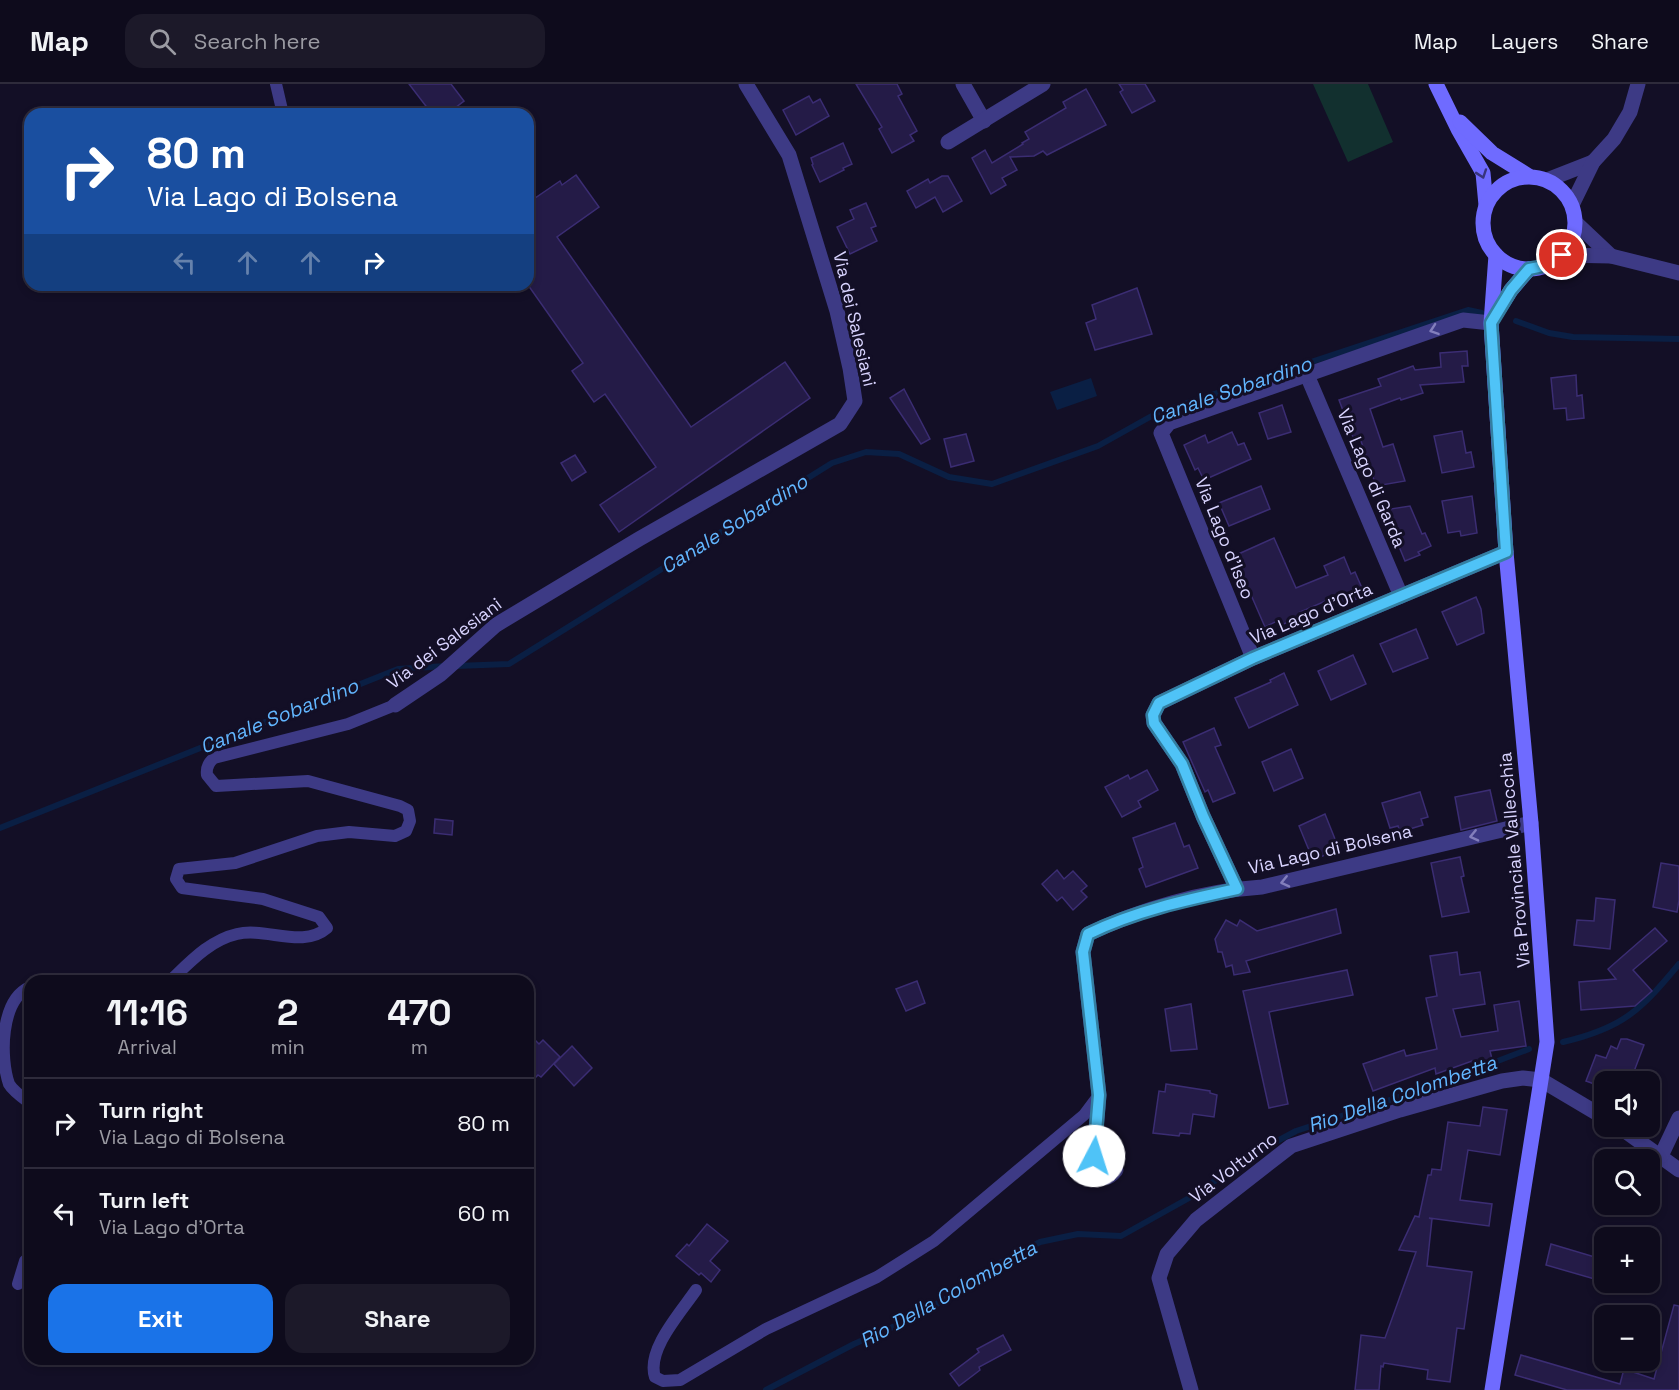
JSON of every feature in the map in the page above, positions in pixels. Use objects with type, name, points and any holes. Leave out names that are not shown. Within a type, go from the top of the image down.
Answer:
[{"type":"main road","name":"Via Provinciale Vallecchia","points":[[1436,84],[1483,173],[1486,205],[1483,218],[1484,232],[1488,244],[1496,255],[1491,323],[1506,552],[1531,823],[1547,1042],[1492,1390]]},
{"type":"main road","name":"Via Provinciale Vallecchia","points":[[1448,109],[1492,153],[1529,176],[1547,180],[1566,194],[1572,205],[1576,222]]},
{"type":"main road","points":[[1486,205],[1493,193],[1503,184],[1515,178],[1529,176]]},
{"type":"main road","points":[[1496,255],[1506,263],[1529,269],[1552,263],[1562,255],[1572,240],[1576,222]]},
{"type":"main road","points":[[1491,323],[1511,290],[1529,269]]},
{"type":"street","name":"Via dei Salesiani","points":[[395,705],[441,674],[496,624],[657,528],[840,424],[855,401],[837,311],[789,154],[746,84]]},
{"type":"street","points":[[963,84],[984,120]]},
{"type":"street","points":[[948,142],[1043,84]]},
{"type":"street","points":[[1572,205],[1593,162],[1614,139],[1630,112],[1638,84]]},
{"type":"street","points":[[1547,180],[1593,162]]},
{"type":"street","points":[[1576,222],[1611,256]]},
{"type":"street","points":[[1562,255],[1611,256],[1679,273]]},
{"type":"street","points":[[1307,375],[1463,320],[1491,323]]},
{"type":"street","name":"Via Lago d'Iseo","points":[[1253,658],[1161,433],[1170,423],[1307,375]]},
{"type":"street","name":"Via Lago di Garda","points":[[1307,375],[1401,596]]},
{"type":"street","name":"Via Lago d'Orta","points":[[1237,889],[1182,764],[1154,723],[1153,715],[1159,703],[1253,658],[1506,552]]},
{"type":"street","name":"Via Lago di Bolsena","points":[[1116,1170],[1109,1178],[1103,1179],[1092,1173],[1099,1095],[1083,952],[1088,934],[1106,925],[1177,902],[1237,889],[1262,887],[1531,823]]},
{"type":"street","name":"Via Volturno","points":[[1191,1390],[1159,1278],[1167,1254],[1196,1220],[1291,1146],[1400,1110],[1502,1081],[1523,1078],[1541,1080]]},
{"type":"street","points":[[1541,1080],[1594,1111]]},
{"type":"street","points":[[1661,1156],[1679,1118]]},
{"type":"street","points":[[1633,1137],[1679,1170]]},
{"type":"lane","points":[[276,84],[282,108]]},
{"type":"lane","name":"Via dei Salesiani","points":[[177,975],[213,942],[239,933],[266,932],[304,937],[318,936],[327,928],[319,917],[263,899],[182,888],[176,879],[179,869],[235,862],[317,836],[349,832],[395,836],[406,831],[410,821],[408,810],[399,806],[308,781],[216,786],[207,776],[207,766],[210,762],[214,758],[348,724],[395,705]]},
{"type":"lane","points":[[24,992],[16,998],[8,1012],[2,1039],[3,1066],[10,1086],[24,1098]]},
{"type":"lane","points":[[696,1290],[658,1347],[652,1369],[655,1377],[663,1381],[680,1380],[766,1329],[877,1277],[933,1241],[1084,1115],[1099,1095]]},
{"type":"lane","points":[[18,1284],[24,1264]]},
{"type":"green space","points":[[1313,84],[1368,84],[1393,142],[1348,162]]},
{"type":"water","points":[[1091,378],[1097,396],[1057,410],[1050,392]]},
{"type":"building","points":[[409,84],[451,84],[464,101],[455,108],[427,108]]},
{"type":"building","points":[[856,84],[897,84],[902,94],[898,96],[917,131],[910,135],[914,141],[892,153],[879,129],[882,127]]},
{"type":"building","points":[[1119,84],[1145,84],[1155,101],[1132,113],[1120,92],[1123,90]]},
{"type":"building","points":[[1086,89],[1106,125],[1047,155],[1043,151],[1034,156],[1010,157],[1017,170],[1002,178],[1006,185],[991,194],[972,158],[985,150],[992,163],[1023,144],[1029,139],[1025,132],[1066,108],[1063,102]]},
{"type":"building","points":[[809,96],[813,103],[820,99],[829,116],[796,135],[783,110]]},
{"type":"building","points":[[843,143],[852,164],[820,182],[811,158]]},
{"type":"building","points":[[576,175],[599,207],[557,237],[691,427],[785,362],[810,398],[619,532],[600,505],[656,467],[605,394],[594,402],[572,371],[583,363],[532,291],[534,199],[560,181],[562,185]]},
{"type":"building","points":[[942,176],[948,176],[962,201],[943,212],[935,197],[916,208],[907,191],[928,179],[930,183]]},
{"type":"building","points":[[866,203],[876,226],[871,228],[877,241],[850,254],[837,227],[854,219],[850,210]]},
{"type":"building","points":[[1137,288],[1152,334],[1095,350],[1086,323],[1096,319],[1092,305]]},
{"type":"building","points":[[1467,351],[1468,366],[1462,366],[1464,382],[1420,385],[1423,393],[1401,400],[1400,398],[1370,409],[1383,447],[1393,444],[1405,481],[1376,486],[1359,435],[1353,437],[1339,400],[1381,386],[1378,379],[1413,366],[1415,370],[1441,367],[1440,353]]},
{"type":"building","points":[[1576,375],[1577,396],[1582,395],[1584,418],[1567,420],[1566,408],[1554,409],[1551,378]]},
{"type":"building","points":[[904,389],[930,439],[921,444],[890,398]]},
{"type":"building","points":[[1282,405],[1291,432],[1268,439],[1259,413]]},
{"type":"building","points":[[1462,431],[1466,453],[1471,452],[1474,467],[1442,473],[1434,436]]},
{"type":"building","points":[[1232,432],[1238,445],[1244,443],[1251,459],[1204,480],[1198,468],[1195,470],[1184,445],[1205,435],[1208,443]]},
{"type":"building","points":[[966,434],[974,461],[951,467],[944,439]]},
{"type":"building","points":[[575,455],[586,472],[572,481],[561,463]]},
{"type":"building","points":[[1261,486],[1270,509],[1229,526],[1219,503]]},
{"type":"building","points":[[1472,496],[1477,533],[1461,536],[1460,531],[1448,533],[1442,501]]},
{"type":"building","points":[[1410,506],[1422,534],[1425,533],[1431,546],[1418,552],[1420,555],[1405,561],[1384,510]]},
{"type":"building","points":[[1274,538],[1296,588],[1328,575],[1324,566],[1344,557],[1351,574],[1355,572],[1365,595],[1341,606],[1337,596],[1300,612],[1302,616],[1279,626],[1277,621],[1265,627],[1234,556]]},
{"type":"building","points":[[1476,597],[1481,609],[1484,633],[1457,645],[1442,612]]},
{"type":"building","points":[[1416,629],[1428,658],[1393,672],[1380,644]]},
{"type":"building","points":[[1353,655],[1366,684],[1331,700],[1318,671]]},
{"type":"building","points":[[1284,673],[1298,705],[1249,728],[1235,698],[1271,682],[1270,680]]},
{"type":"building","points":[[1214,728],[1221,745],[1215,747],[1235,793],[1213,802],[1208,790],[1205,792],[1183,742]]},
{"type":"building","points":[[1291,749],[1303,778],[1274,791],[1262,762]]},
{"type":"building","points":[[1147,770],[1158,790],[1138,801],[1141,807],[1122,817],[1105,787],[1128,775],[1130,779]]},
{"type":"building","points":[[1490,790],[1497,821],[1461,830],[1455,797]]},
{"type":"building","points":[[1420,792],[1428,817],[1421,819],[1423,825],[1400,832],[1398,826],[1390,828],[1382,803]]},
{"type":"building","points":[[1325,814],[1339,849],[1313,860],[1299,826]]},
{"type":"building","points":[[435,819],[453,821],[452,835],[434,833]]},
{"type":"building","points":[[1175,823],[1184,847],[1189,845],[1198,868],[1146,887],[1139,869],[1143,867],[1133,838]]},
{"type":"building","points":[[1460,857],[1464,876],[1461,877],[1469,912],[1442,917],[1431,863]]},
{"type":"building","points":[[1661,863],[1679,866],[1677,912],[1653,907]]},
{"type":"building","points":[[1057,870],[1064,879],[1073,871],[1087,886],[1081,891],[1087,897],[1073,910],[1062,897],[1057,901],[1042,884]]},
{"type":"building","points":[[1596,898],[1615,900],[1610,949],[1574,945],[1577,920],[1594,921]]},
{"type":"building","points":[[1336,909],[1341,933],[1246,961],[1250,972],[1234,975],[1232,965],[1226,967],[1222,952],[1218,952],[1215,939],[1226,920],[1237,926],[1240,920],[1257,931]]},
{"type":"building","points":[[1655,928],[1667,941],[1633,970],[1652,991],[1635,1006],[1581,1010],[1579,982],[1616,979],[1608,969]]},
{"type":"building","points":[[1457,952],[1460,975],[1480,972],[1485,1004],[1453,1009],[1461,1037],[1498,1031],[1494,1005],[1519,1001],[1526,1046],[1490,1051],[1492,1059],[1473,1065],[1472,1061],[1436,1074],[1435,1068],[1373,1091],[1363,1064],[1404,1050],[1406,1056],[1437,1049],[1426,998],[1437,996],[1430,956]]},
{"type":"building","points":[[1347,970],[1353,995],[1269,1012],[1288,1104],[1269,1108],[1243,991]]},
{"type":"building","points":[[917,981],[925,1003],[906,1011],[896,989]]},
{"type":"building","points":[[1191,1004],[1197,1049],[1171,1051],[1165,1009]]},
{"type":"building","points":[[534,1039],[539,1044],[543,1040],[560,1057],[541,1077],[538,1075],[534,1079]]},
{"type":"building","points":[[1621,1039],[1644,1045],[1634,1071],[1594,1071],[1594,1084],[1586,1081],[1596,1055],[1606,1058],[1611,1046],[1617,1049]]},
{"type":"building","points":[[572,1046],[592,1068],[574,1086],[554,1064]]},
{"type":"building","points":[[1166,1084],[1210,1091],[1217,1095],[1214,1117],[1193,1114],[1190,1134],[1180,1133],[1179,1136],[1153,1133],[1159,1091],[1165,1092]]},
{"type":"building","points":[[1483,1107],[1507,1110],[1500,1155],[1468,1150],[1460,1200],[1492,1204],[1489,1226],[1429,1218],[1432,1219],[1427,1266],[1472,1272],[1464,1329],[1457,1328],[1450,1382],[1427,1379],[1428,1370],[1384,1363],[1383,1367],[1381,1366],[1379,1390],[1355,1390],[1361,1335],[1385,1338],[1416,1252],[1399,1250],[1415,1216],[1419,1217],[1428,1175],[1431,1175],[1432,1169],[1441,1170],[1448,1122],[1480,1126]]},
{"type":"building","points":[[707,1224],[728,1241],[710,1261],[720,1270],[711,1282],[676,1256],[687,1244],[689,1246]]},
{"type":"building","points":[[1551,1244],[1594,1257],[1594,1279],[1546,1265]]},
{"type":"building","points":[[1674,1305],[1679,1306],[1679,1390],[1567,1390],[1515,1375],[1521,1355],[1620,1384],[1623,1371],[1654,1379],[1656,1371],[1660,1371],[1660,1357]]},
{"type":"building","points":[[1003,1335],[1011,1350],[979,1367],[980,1370],[959,1386],[950,1374],[979,1352],[977,1349]]},
{"type":"waterway","name":"Canale Sobardino","points":[[456,666],[509,664],[832,463],[866,452],[899,454],[949,477],[992,484],[1098,446],[1157,413],[1468,310],[1482,313]]},
{"type":"waterway","name":"Canale Sobardino","points":[[1516,321],[1549,333],[1573,337],[1679,339]]},
{"type":"waterway","name":"Canale Sobardino","points":[[0,828],[398,669],[446,666]]},
{"type":"waterway","name":"Rio Della Colombetta","points":[[1563,1042],[1584,1037],[1629,1015],[1653,994],[1679,964]]},
{"type":"waterway","name":"Rio Della Colombetta","points":[[766,1390],[854,1344],[904,1322],[973,1284],[1000,1263],[1040,1242],[1078,1234],[1121,1236],[1198,1193],[1251,1155],[1296,1131],[1435,1085],[1529,1049]]},
{"type":"route","points":[[1094,1156],[1099,1095],[1083,952],[1088,934],[1106,925],[1177,902],[1237,889],[1182,764],[1154,723],[1153,715],[1159,703],[1253,658],[1506,552],[1491,323],[1511,290],[1529,269],[1552,263],[1562,255]]}]
